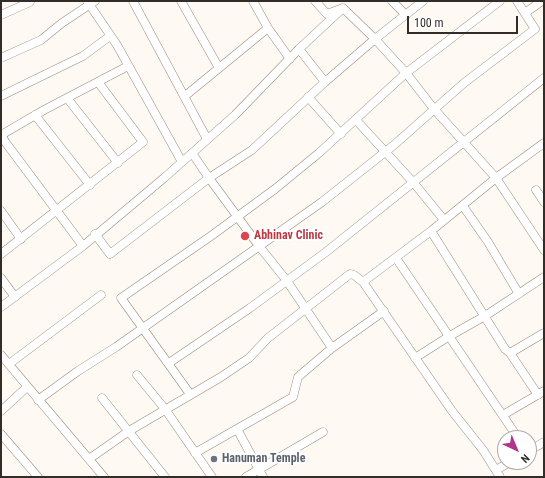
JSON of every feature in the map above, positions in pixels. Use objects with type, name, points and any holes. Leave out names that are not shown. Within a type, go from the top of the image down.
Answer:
[{"type":"street","points":[[1,15],[30,1]]},
{"type":"street","points":[[133,1],[208,139]]},
{"type":"street","points":[[182,1],[219,68]]},
{"type":"street","points":[[253,1],[268,28],[290,59]]},
{"type":"street","points":[[315,1],[326,14],[343,8]]},
{"type":"street","points":[[392,1],[406,15]]},
{"type":"street","points":[[95,234],[110,254],[209,178],[252,150],[325,82],[375,39],[423,1]]},
{"type":"street","points":[[190,394],[121,298],[211,236],[275,189],[319,154],[406,74],[500,1]]},
{"type":"street","points":[[38,400],[322,202],[385,152],[464,83],[535,29],[517,1]]},
{"type":"street","points":[[524,13],[542,1]]},
{"type":"street","points":[[1,58],[41,40],[90,2],[182,162]]},
{"type":"street","points":[[343,8],[375,39],[434,109],[496,178],[544,250]]},
{"type":"street","points":[[1,307],[83,246],[95,234],[182,162],[235,115],[299,49],[343,8]]},
{"type":"street","points":[[185,96],[268,28]]},
{"type":"street","points":[[1,96],[78,59],[110,36]]},
{"type":"street","points":[[299,49],[325,82]]},
{"type":"street","points":[[83,246],[1,135],[35,115],[128,66]]},
{"type":"street","points":[[169,363],[250,308],[326,252],[544,78]]},
{"type":"street","points":[[1,254],[143,142],[98,82]]},
{"type":"street","points":[[308,97],[341,134]]},
{"type":"street","points":[[67,98],[118,162]]},
{"type":"street","points":[[35,115],[90,185]]},
{"type":"street","points":[[356,120],[413,182],[444,220]]},
{"type":"street","points":[[363,282],[463,206],[496,178],[544,143]]},
{"type":"street","points":[[192,152],[209,178],[259,246],[287,281],[332,348]]},
{"type":"street","points":[[536,190],[544,202]]},
{"type":"street","points":[[463,206],[488,242],[519,294]]},
{"type":"street","points":[[1,211],[21,239]]},
{"type":"street","points":[[431,231],[505,348],[541,393],[503,415]]},
{"type":"street","points":[[396,258],[513,430]]},
{"type":"street","points":[[89,459],[129,431],[221,377],[249,358],[268,338],[350,274],[354,274],[363,282],[384,311],[452,411],[483,450],[498,474]]},
{"type":"street","points":[[415,358],[448,336],[485,316],[544,277]]},
{"type":"street","points":[[1,278],[15,297]]},
{"type":"street","points":[[9,364],[101,295]]},
{"type":"street","points":[[195,453],[293,397],[298,376],[332,348],[384,311]]},
{"type":"street","points":[[510,354],[544,333]]},
{"type":"street","points":[[1,355],[104,477]]},
{"type":"street","points":[[136,375],[165,409],[212,477]]},
{"type":"street","points":[[1,410],[27,387]]},
{"type":"street","points":[[102,398],[165,477]]},
{"type":"street","points":[[237,429],[263,477]]},
{"type":"street","points":[[246,477],[324,432]]},
{"type":"street","points":[[1,434],[38,477]]},
{"type":"place","name":"Abhinav Clinic","points":[[245,236]]},
{"type":"place","name":"Hanuman Temple","points":[[214,459]]}]
